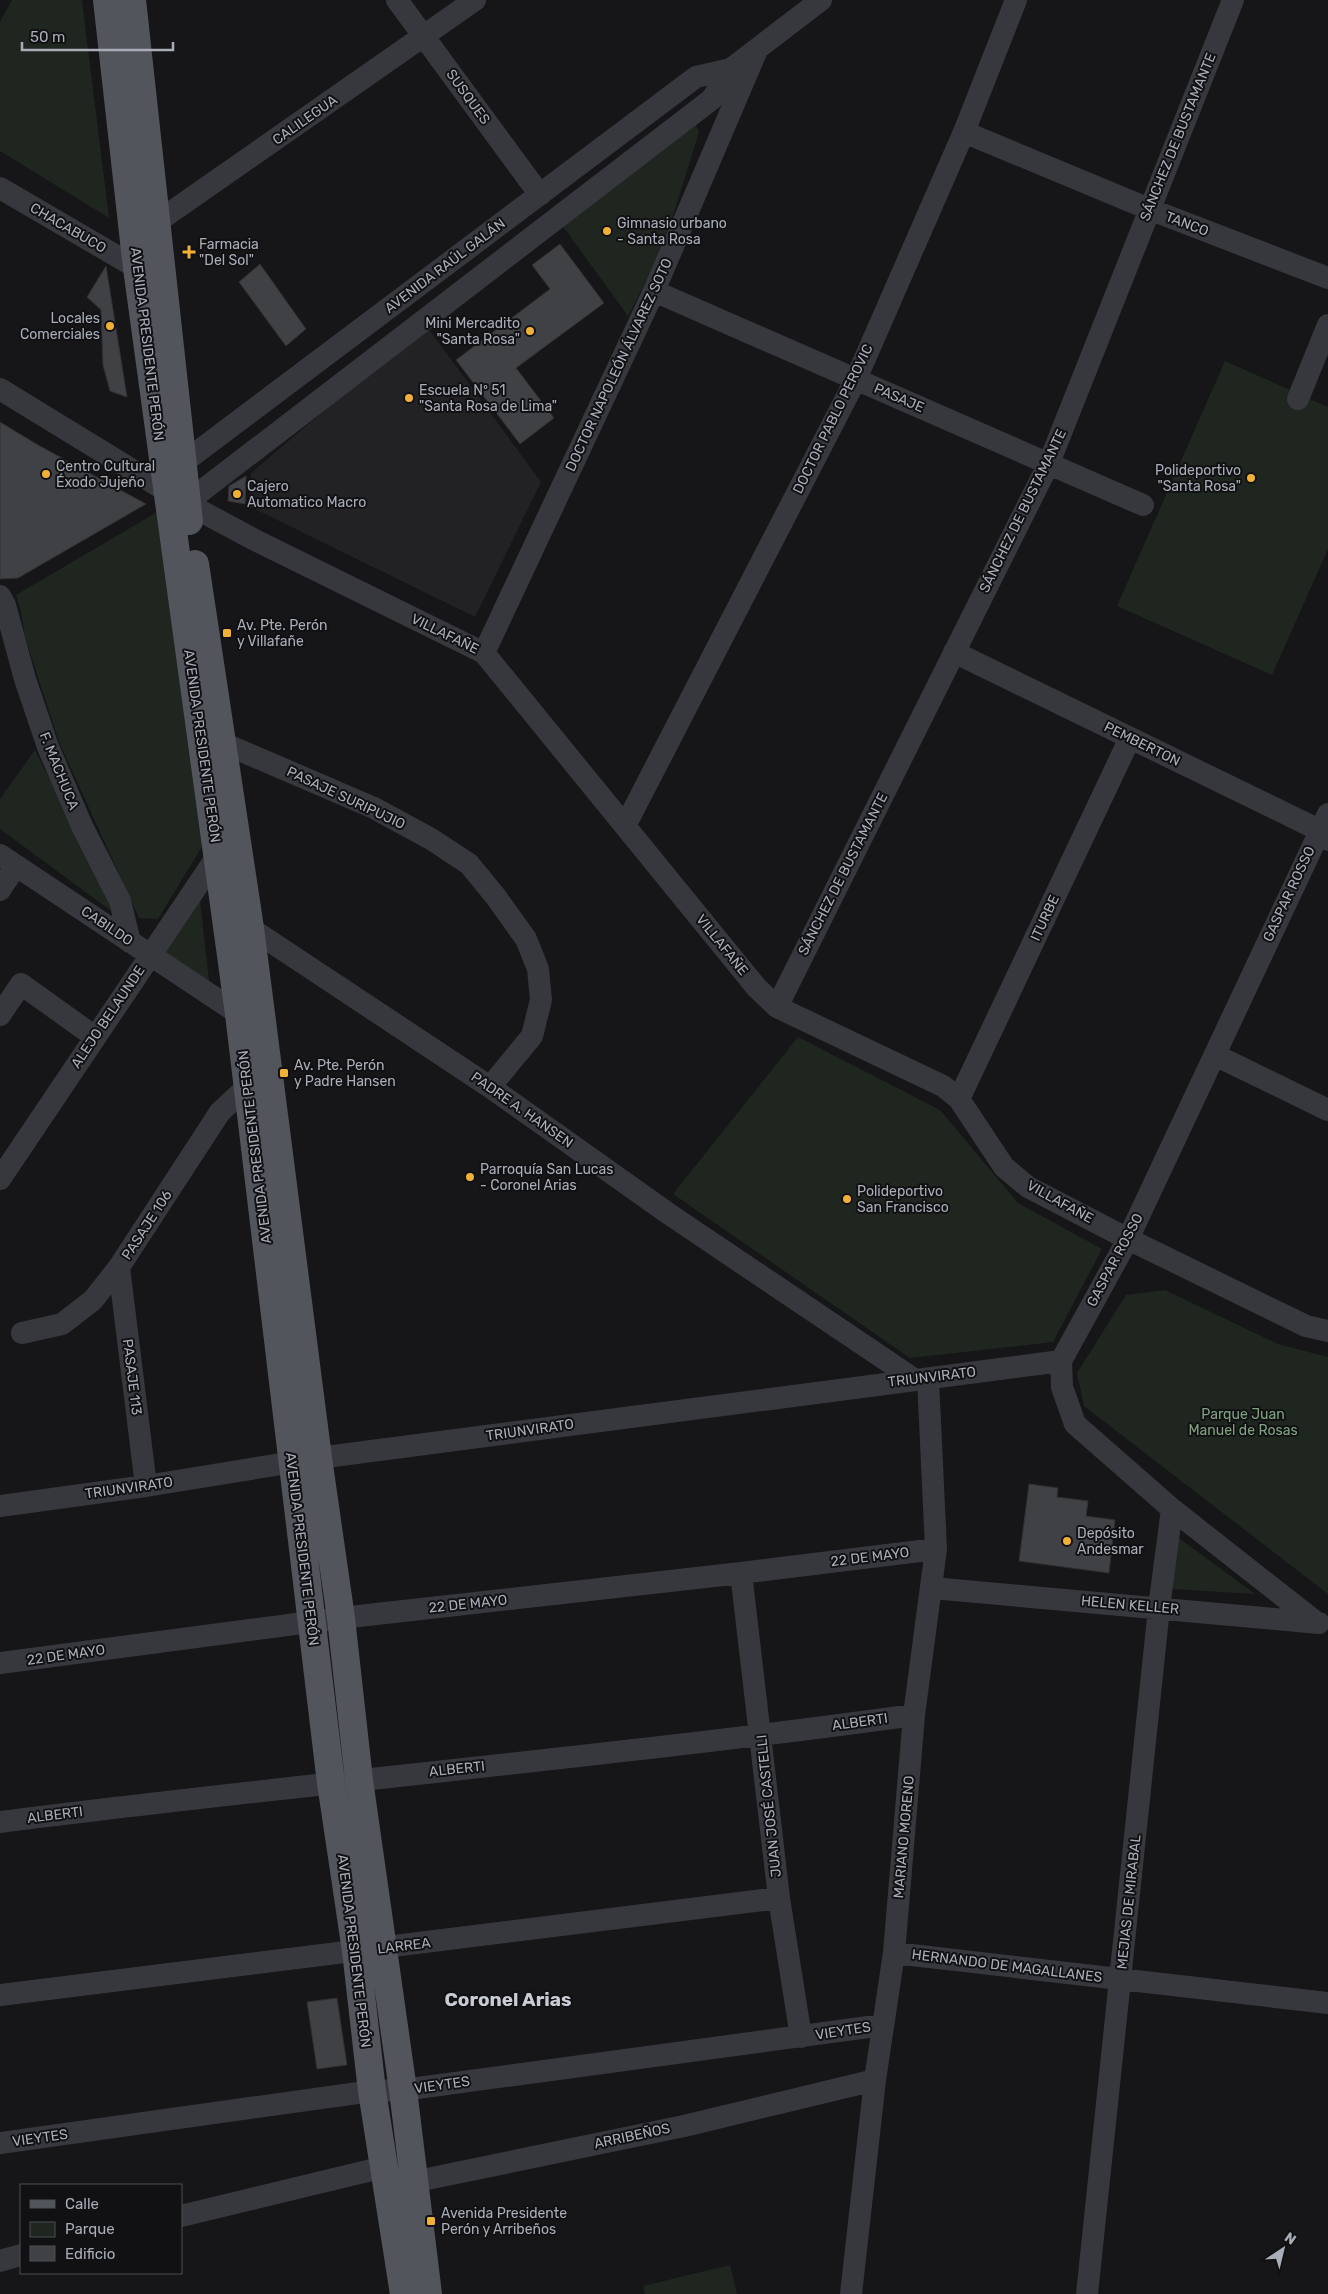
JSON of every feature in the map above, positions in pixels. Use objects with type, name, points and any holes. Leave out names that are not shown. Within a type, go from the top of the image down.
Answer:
[{"type":"main road","name":"AVENIDA PRESIDENTE PERÓN","points":[[107,0],[137,268],[175,483],[210,737],[218,855],[248,1086],[291,1462],[331,1783],[403,2090],[428,2294]]},
{"type":"main road","name":"AVENIDA PRESIDENTE PERÓN","points":[[132,0],[157,222],[175,483]]},
{"type":"main road","name":"AVENIDA PRESIDENTE PERÓN","points":[[210,737],[250,928],[318,1458],[341,1618],[359,1780],[369,1950],[372,2091],[404,2294]]},
{"type":"street","name":"SUSQUES","points":[[396,0],[540,195]]},
{"type":"street","name":"CALILEGUA","points":[[133,239],[424,38],[475,0]]},
{"type":"street","name":"AVENIDA RAÚL GALÁN","points":[[175,483],[712,99],[731,69],[822,0]]},
{"type":"street","name":"DOCTOR PABLO PEROVIC","points":[[624,826],[856,380],[964,132],[1016,0]]},
{"type":"street","name":"SÁNCHEZ DE BUSTAMANTE","points":[[777,1006],[1049,463],[1233,0]]},
{"type":"street","name":"DOCTOR NAPOLEÓN ÁLVAREZ SOTO","points":[[484,653],[654,291],[759,47]]},
{"type":"street","name":"AVENIDA RAÚL GALÁN","points":[[175,483],[540,195],[696,77],[731,69]]},
{"type":"street","name":"TANCO","points":[[964,132],[1149,210],[1328,278]]},
{"type":"street","name":"CHACABUCO","points":[[0,188],[137,268]]},
{"type":"street","name":"PASAJE","points":[[654,291],[1143,505]]},
{"type":"street","points":[[1298,399],[1328,325]]},
{"type":"street","name":"VILLAFAÑE","points":[[0,389],[175,483],[253,539],[484,653],[757,988],[777,1006],[943,1086],[959,1098],[1004,1167],[1028,1187],[1306,1326],[1328,1331]]},
{"type":"street","name":"F. MACHUCA","points":[[0,596],[5,605],[24,679],[48,747],[82,826],[120,901],[130,942]]},
{"type":"street","name":"PEMBERTON","points":[[954,652],[1130,738],[1325,828]]},
{"type":"street","name":"PASAJE SURIPUJIO","points":[[210,737],[374,808],[431,839],[469,864],[496,897],[526,939],[538,969],[542,1000],[532,1036],[490,1087]]},
{"type":"street","name":"ITURBE","points":[[959,1098],[1130,738]]},
{"type":"street","name":"GASPAR ROSSO","points":[[1061,1361],[1128,1238],[1214,1055],[1325,828]]},
{"type":"street","name":"ALEJO BELAUNDE","points":[[0,1179],[218,855]]},
{"type":"street","points":[[0,890],[8,860]]},
{"type":"street","name":"CABILDO","points":[[8,860],[239,1014]]},
{"type":"street","name":"PADRE A. HANSEN","points":[[226,911],[490,1087],[669,1214],[921,1379]]},
{"type":"street","points":[[0,1015],[21,984],[95,1037]]},
{"type":"street","points":[[1214,1055],[1328,1110]]},
{"type":"street","name":"PASAJE 106","points":[[22,1333],[62,1324],[93,1300],[119,1267],[220,1112],[248,1086]]},
{"type":"street","name":"PASAJE 113","points":[[119,1267],[146,1486]]},
{"type":"street","points":[[1061,1361],[1062,1387],[1075,1424],[1172,1509],[1323,1624]]},
{"type":"street","name":"TRIUNVIRATO","points":[[0,1506],[146,1486],[318,1458],[1061,1361]]},
{"type":"street","name":"MARIANO MORENO","points":[[851,2294],[876,2080],[894,1952],[914,1715],[936,1549],[921,1379]]},
{"type":"street","name":"MEJIAS DE MIRABAL","points":[[1087,2294],[1122,1979],[1159,1608],[1172,1509]]},
{"type":"street","name":"22 DE MAYO","points":[[0,1663],[341,1618],[936,1549]]},
{"type":"street","name":"JUAN JOSÉ CASTELLI","points":[[741,1573],[779,1898],[801,2037]]},
{"type":"street","name":"HELEN KELLER","points":[[932,1588],[1323,1624]]},
{"type":"street","name":"ALBERTI","points":[[0,1822],[331,1783],[761,1736],[914,1715]]},
{"type":"street","name":"LARREA","points":[[0,1995],[779,1898]]},
{"type":"street","name":"HERNANDO DE MAGALLANES","points":[[894,1952],[1328,2004]]},
{"type":"street","name":"VIEYTES","points":[[0,2143],[372,2091],[403,2090],[884,2025]]},
{"type":"street","name":"ARRIBEÑOS","points":[[182,2216],[386,2177],[414,2182],[684,2126],[876,2080]]},
{"type":"street","points":[[0,2261],[20,2255]]},
{"type":"shaded area","name":"Escuela Nº 51 \"Santa Rosa de Lima\"","points":[[425,324],[541,482],[475,617],[249,506],[251,473]]},
{"type":"green space","points":[[12,0],[82,0],[109,218],[0,151],[0,22]]},
{"type":"green space","points":[[694,120],[699,132],[671,222],[651,272],[628,316],[559,221]]},
{"type":"green space","name":"Polideportivo \"Santa Rosa\"","points":[[1225,361],[1328,407],[1328,549],[1272,675],[1117,606]]},
{"type":"green space","points":[[159,511],[206,840],[158,919],[139,918],[59,742],[25,637],[16,595]]},
{"type":"green space","points":[[35,750],[118,916],[0,829],[0,799]]},
{"type":"green space","points":[[199,893],[210,988],[160,954]]},
{"type":"green space","name":"Polideportivo San Francisco","points":[[798,1037],[940,1110],[1018,1203],[1102,1249],[1053,1342],[910,1358],[673,1194]]},
{"type":"green space","name":"Parque Juan Manuel de Rosas","points":[[1165,1290],[1278,1344],[1328,1357],[1328,1594],[1084,1406],[1077,1373],[1126,1295]]},
{"type":"green space","points":[[1179,1538],[1255,1594],[1171,1589]]},
{"type":"green space","points":[[730,2265],[737,2294],[645,2294],[643,2286]]},
{"type":"building","name":"Mini Mercadito \"Santa Rosa\"","points":[[560,244],[604,303],[516,368],[554,418],[520,444],[456,360],[550,289],[532,265]]},
{"type":"building","points":[[260,264],[306,329],[286,346],[239,282]]},
{"type":"building","name":"Locales Comerciales","points":[[106,266],[127,397],[110,391],[103,365],[101,310],[87,297]]},
{"type":"building","name":"Centro Cultural Éxodo Jujeño","points":[[0,422],[146,504],[18,578],[0,579]]},
{"type":"building","name":"Cajero Automatico Macro","points":[[246,476],[245,504],[228,501],[229,486]]},
{"type":"building","name":"Depósito Andesmar","points":[[1029,1484],[1058,1488],[1057,1497],[1088,1501],[1086,1516],[1115,1520],[1109,1573],[1019,1561]]},
{"type":"building","points":[[337,1998],[347,2065],[317,2069],[307,2002]]},
{"type":"place","name":"Gimnasio urbano - Santa Rosa","points":[[607,231]]},
{"type":"place","name":"Farmacia \"Del Sol\"","points":[[189,252]]},
{"type":"place","name":"Locales Comerciales","points":[[110,326]]},
{"type":"place","name":"Mini Mercadito \"Santa Rosa\"","points":[[530,331]]},
{"type":"place","name":"Escuela Nº 51 \"Santa Rosa de Lima\"","points":[[409,398]]},
{"type":"place","name":"Centro Cultural Éxodo Jujeño","points":[[46,474]]},
{"type":"place","name":"Polideportivo \"Santa Rosa\"","points":[[1251,478]]},
{"type":"place","name":"Cajero Automatico Macro","points":[[237,494]]},
{"type":"place","name":"Av. Pte. Perón y Villafañe","points":[[227,633]]},
{"type":"place","name":"Av. Pte. Perón y Padre Hansen","points":[[284,1073]]},
{"type":"place","name":"Parroquía San Lucas - Coronel Arias","points":[[470,1177]]},
{"type":"place","name":"Polideportivo San Francisco","points":[[847,1199]]},
{"type":"place","name":"Depósito Andesmar","points":[[1067,1541]]},
{"type":"place","name":"Avenida Presidente Perón y Arribeños","points":[[431,2221]]},
{"type":"district","name":"Coronel Arias","points":[[508,1999]]}]
